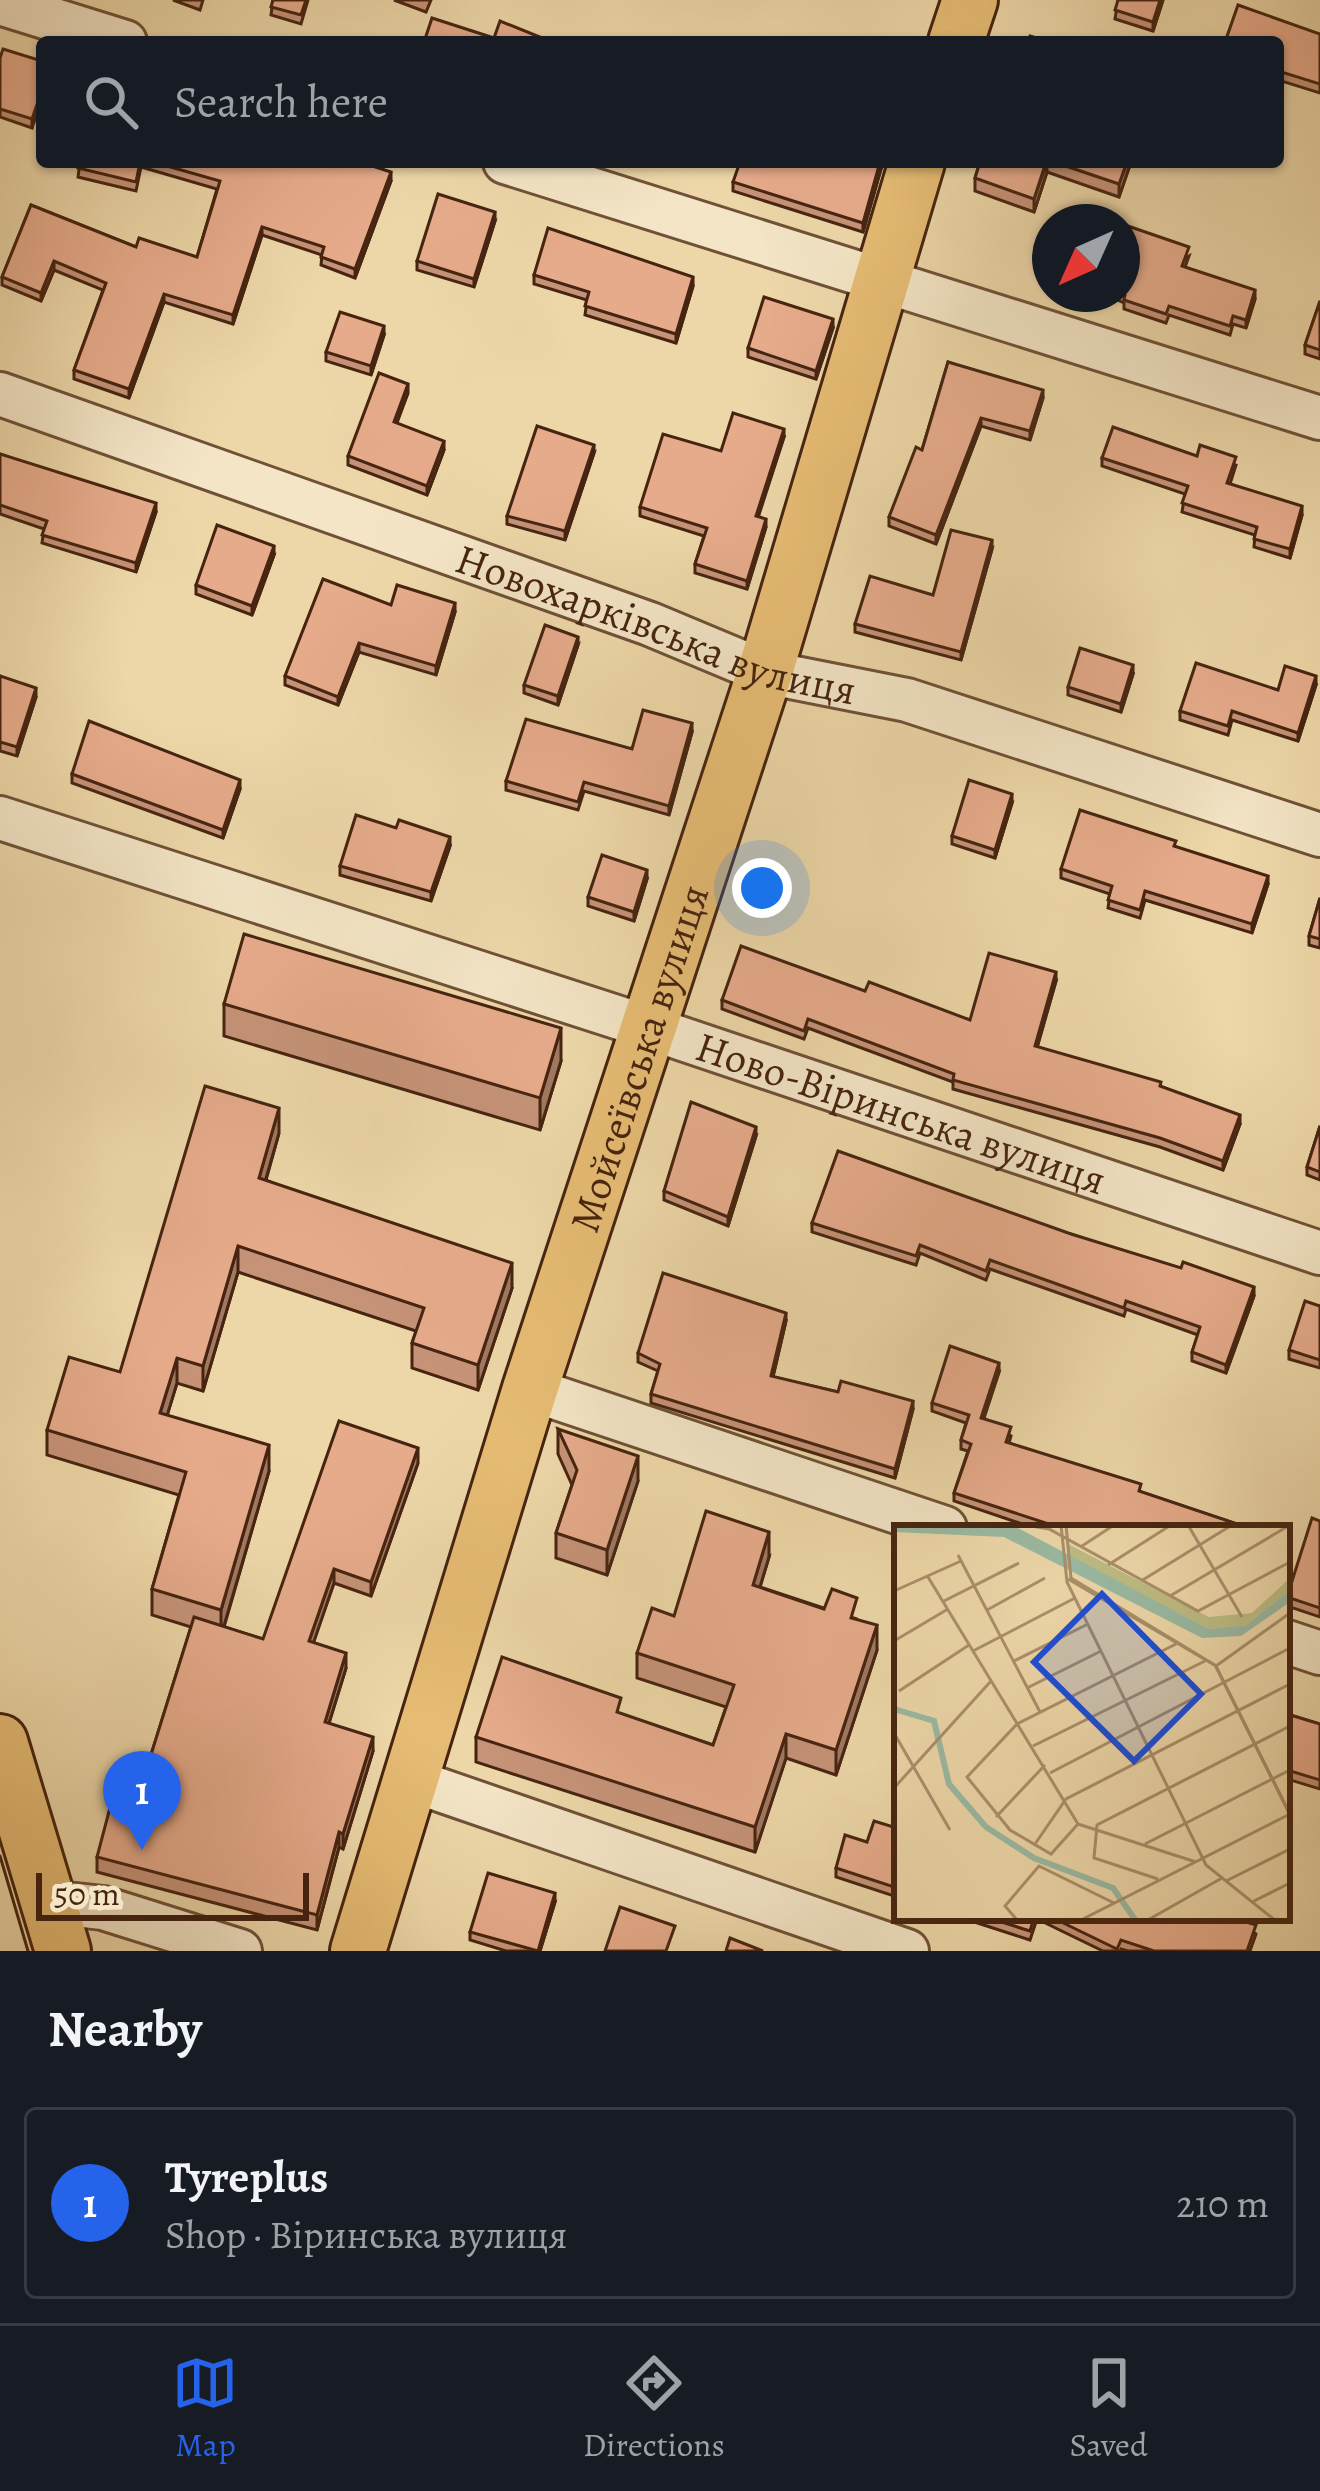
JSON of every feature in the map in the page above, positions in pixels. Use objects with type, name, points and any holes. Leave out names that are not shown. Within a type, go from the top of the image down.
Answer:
[{"type":"main road","points":[[958,36],[970,0]]},
{"type":"main road","name":"Мойсеївська вулиця","points":[[358,1951],[530,1390],[765,672],[915,168]]},
{"type":"main road","points":[[0,1742],[56,1927]]},
{"type":"street","points":[[0,2],[106,36]]},
{"type":"street","points":[[525,168],[1320,418]]},
{"type":"street","name":"Новохарківська вулиця","points":[[0,394],[650,625],[765,672],[907,700],[1320,835]]},
{"type":"street","name":"Ново-Віринська вулиця","points":[[0,818],[650,1028],[1320,1253]]},
{"type":"street","points":[[530,1390],[936,1525]]},
{"type":"street","points":[[1290,1643],[1320,1652]]},
{"type":"street","points":[[408,1779],[907,1951]]},
{"type":"street","points":[[56,1927],[103,1908],[240,1951]]},
{"type":"building","points":[[273,0],[306,0],[301,15],[271,7]]},
{"type":"building","points":[[1118,0],[1160,0],[1153,22],[1115,10]]},
{"type":"building","points":[[1238,5],[1320,34],[1320,84],[1284,73],[1284,36],[1227,36]]},
{"type":"building","points":[[432,18],[488,36],[426,36]]},
{"type":"building","points":[[500,21],[537,36],[495,36]]},
{"type":"building","points":[[3,49],[36,59],[32,119],[0,109]]},
{"type":"building","points":[[78,168],[139,168],[136,182]]},
{"type":"building","points":[[174,168],[379,168],[391,172],[355,269],[321,257],[324,247],[262,227],[233,315],[164,294],[129,389],[74,370],[106,283],[54,261],[41,293],[2,277],[31,205],[136,247],[139,238],[197,257],[220,181]]},
{"type":"building","points":[[738,168],[878,168],[863,223],[733,182]]},
{"type":"building","points":[[978,168],[1044,168],[1034,199],[975,178]]},
{"type":"building","points":[[1072,168],[1125,168],[1119,184]]},
{"type":"building","points":[[438,194],[495,212],[474,279],[417,261]]},
{"type":"building","points":[[548,228],[693,277],[676,334],[585,306],[589,292],[534,275]]},
{"type":"building","points":[[1140,230],[1189,247],[1182,266],[1255,290],[1246,320],[1233,316],[1230,326],[1169,306],[1166,314],[1140,305]]},
{"type":"building","points":[[764,297],[833,319],[816,371],[748,348]]},
{"type":"building","points":[[1320,301],[1320,350],[1305,345]]},
{"type":"building","points":[[340,312],[384,326],[371,366],[326,352]]},
{"type":"building","points":[[948,362],[1043,390],[1030,431],[981,418],[936,535],[889,517],[916,447],[922,450]]},
{"type":"building","points":[[379,373],[408,384],[394,422],[444,441],[427,486],[348,456]]},
{"type":"building","points":[[733,413],[784,429],[756,516],[766,519],[747,581],[695,564],[707,528],[640,507],[663,434],[721,451]]},
{"type":"building","points":[[537,426],[594,445],[565,531],[507,516]]},
{"type":"building","points":[[1113,427],[1197,456],[1200,445],[1236,457],[1227,483],[1302,506],[1290,549],[1254,539],[1257,527],[1182,503],[1188,486],[1102,458]]},
{"type":"building","points":[[0,454],[156,503],[136,563],[42,535],[47,521],[0,505]]},
{"type":"building","points":[[217,525],[274,546],[252,606],[196,585]]},
{"type":"building","points":[[951,530],[992,540],[961,652],[855,624],[870,576],[933,595]]},
{"type":"building","points":[[323,579],[391,605],[397,585],[455,603],[436,666],[359,643],[338,697],[285,676]]},
{"type":"building","points":[[545,625],[578,637],[558,696],[524,685]]},
{"type":"building","points":[[1080,648],[1133,665],[1121,704],[1068,687]]},
{"type":"building","points":[[1196,663],[1278,690],[1285,666],[1316,676],[1298,733],[1232,711],[1228,726],[1180,711]]},
{"type":"building","points":[[0,676],[36,688],[17,747],[0,742]]},
{"type":"building","points":[[643,710],[692,723],[669,806],[584,782],[578,802],[506,781],[526,719],[632,749]]},
{"type":"building","points":[[89,721],[240,780],[223,830],[72,774]]},
{"type":"building","points":[[969,780],[1012,794],[995,850],[952,836]]},
{"type":"building","points":[[1080,810],[1268,876],[1252,924],[1145,891],[1140,910],[1108,900],[1112,886],[1061,869]]},
{"type":"building","points":[[356,815],[396,828],[399,820],[450,837],[431,892],[340,866]]},
{"type":"building","points":[[602,855],[647,870],[634,912],[588,897]]},
{"type":"building","points":[[1320,898],[1320,939],[1309,936]]},
{"type":"building","points":[[244,934],[561,1028],[540,1098],[224,1004]]},
{"type":"building","points":[[741,946],[865,991],[869,982],[970,1020],[989,953],[1056,972],[1035,1046],[1161,1082],[1160,1086],[1240,1115],[1223,1161],[1160,1138],[953,1080],[954,1074],[808,1019],[804,1031],[722,1000]]},
{"type":"building","points":[[205,1086],[279,1108],[259,1178],[512,1263],[478,1365],[412,1343],[424,1308],[238,1246],[203,1366],[177,1358],[160,1413],[269,1445],[221,1610],[152,1589],[186,1472],[47,1430],[69,1357],[120,1372]]},
{"type":"building","points":[[691,1102],[756,1127],[728,1217],[664,1191]]},
{"type":"building","points":[[1320,1126],[1320,1172],[1307,1167]]},
{"type":"building","points":[[838,1151],[1071,1234],[1181,1268],[1183,1262],[1254,1287],[1226,1365],[1192,1352],[1200,1327],[1126,1301],[1124,1308],[990,1260],[986,1271],[920,1245],[916,1256],[812,1223]]},
{"type":"building","points":[[663,1273],[786,1313],[771,1376],[838,1392],[841,1381],[913,1401],[895,1469],[651,1394],[660,1364],[638,1353]]},
{"type":"building","points":[[1305,1301],[1320,1306],[1320,1360],[1289,1350]]},
{"type":"building","points":[[950,1346],[999,1363],[981,1418],[1011,1427],[1006,1442],[1141,1484],[1139,1491],[1240,1525],[1052,1525],[954,1493],[971,1444],[961,1440],[969,1415],[932,1403]]},
{"type":"building","points":[[339,1421],[418,1448],[371,1582],[334,1569],[309,1641],[346,1653],[325,1722],[373,1737],[343,1834],[339,1832],[317,1915],[97,1857],[112,1800],[135,1806],[194,1617],[263,1639]]},
{"type":"building","points":[[558,1429],[638,1456],[607,1550],[556,1533],[577,1470]]},
{"type":"building","points":[[706,1511],[769,1532],[753,1585],[824,1609],[832,1589],[857,1598],[851,1618],[877,1625],[836,1750],[786,1734],[755,1827],[476,1737],[502,1657],[621,1698],[617,1712],[713,1745],[734,1685],[637,1653],[652,1608],[674,1616]]},
{"type":"building","points":[[1312,1518],[1320,1521],[1320,1608],[1290,1598]]},
{"type":"building","points":[[1290,1715],[1320,1724],[1320,1780],[1290,1771]]},
{"type":"building","points":[[874,1821],[894,1827],[894,1887],[836,1868],[845,1835],[867,1842]]},
{"type":"building","points":[[488,1873],[555,1893],[538,1951],[470,1932]]},
{"type":"building","points":[[620,1907],[675,1926],[666,1951],[605,1951]]},
{"type":"building","points":[[998,1921],[1033,1921],[1030,1931]]},
{"type":"building","points":[[1059,1921],[1243,1921],[1256,1925],[1247,1951],[1154,1951],[1121,1940],[1117,1949]]},
{"type":"building","points":[[730,1938],[763,1951],[726,1951]]},
{"type":"tram line","points":[[0,1856],[28,1951]]},
{"type":"place","name":"Tyreplus","points":[[142,1850]]}]
